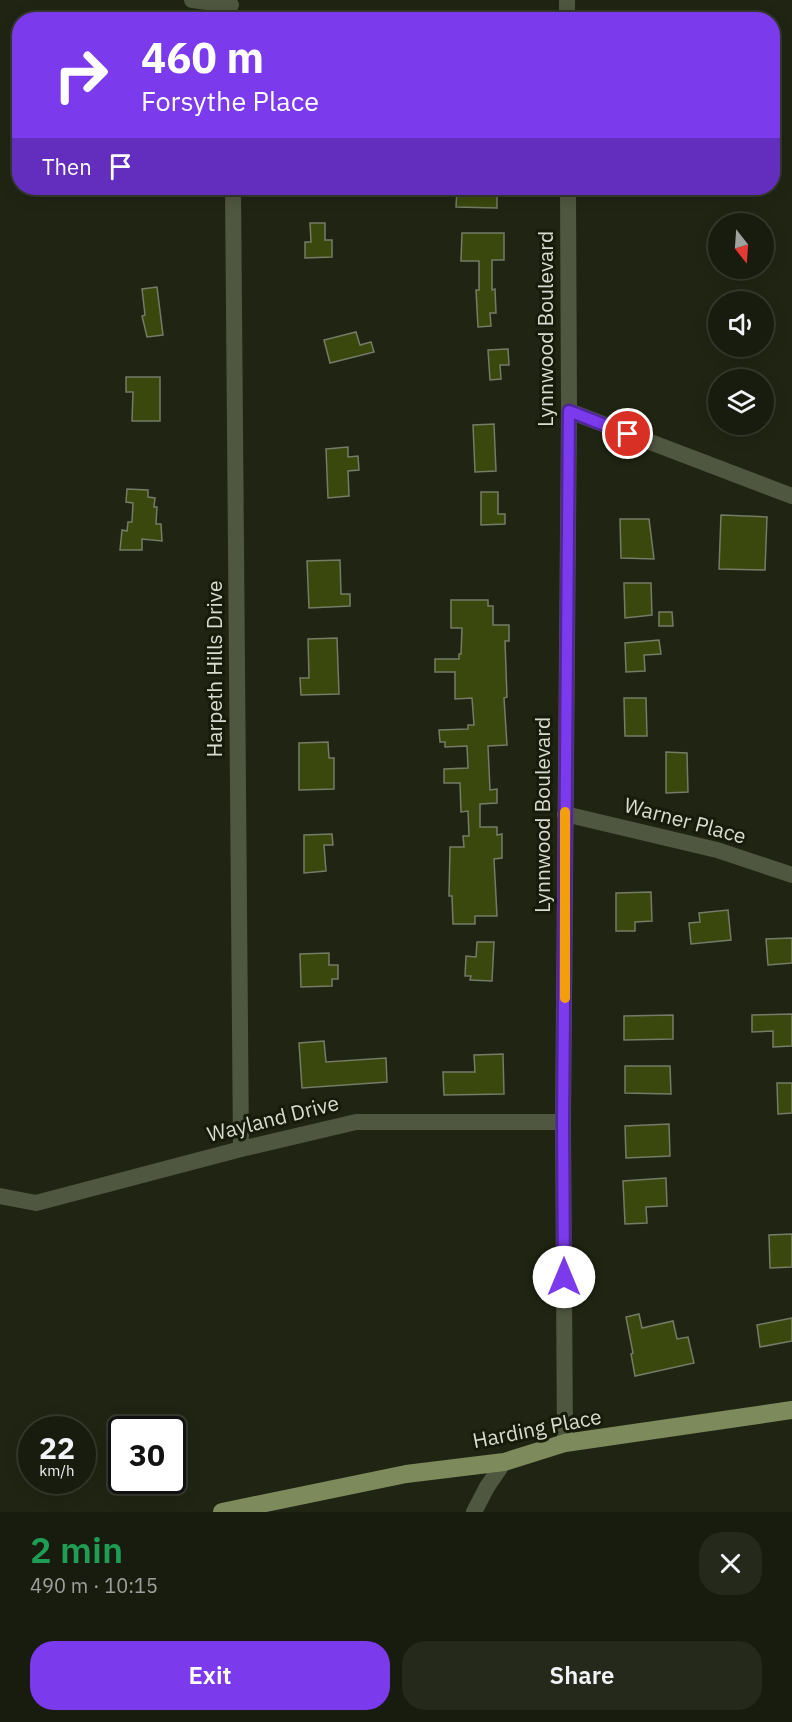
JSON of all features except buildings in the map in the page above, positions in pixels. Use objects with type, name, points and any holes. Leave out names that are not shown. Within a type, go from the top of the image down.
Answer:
[{"type":"main road","name":"Harding Place","points":[[222,1512],[406,1474],[504,1462],[566,1443],[792,1410]]},
{"type":"street","points":[[192,0],[232,8]]},
{"type":"street","name":"Harpeth Hills Drive","points":[[233,195],[241,1149]]},
{"type":"street","name":"Lynnwood Boulevard","points":[[566,1443],[563,1122],[569,411],[568,195]]},
{"type":"street","points":[[569,411],[792,496]]},
{"type":"street","name":"Warner Place","points":[[565,814],[717,850],[792,875]]},
{"type":"street","name":"Wayland Drive","points":[[0,1197],[36,1203],[241,1149],[356,1122],[563,1122]]},
{"type":"street","points":[[474,1512],[504,1462]]},
{"type":"slow traffic","points":[[565,812],[565,998]]},
{"type":"route","points":[[564,1277],[563,1122],[569,411],[628,434]]}]
